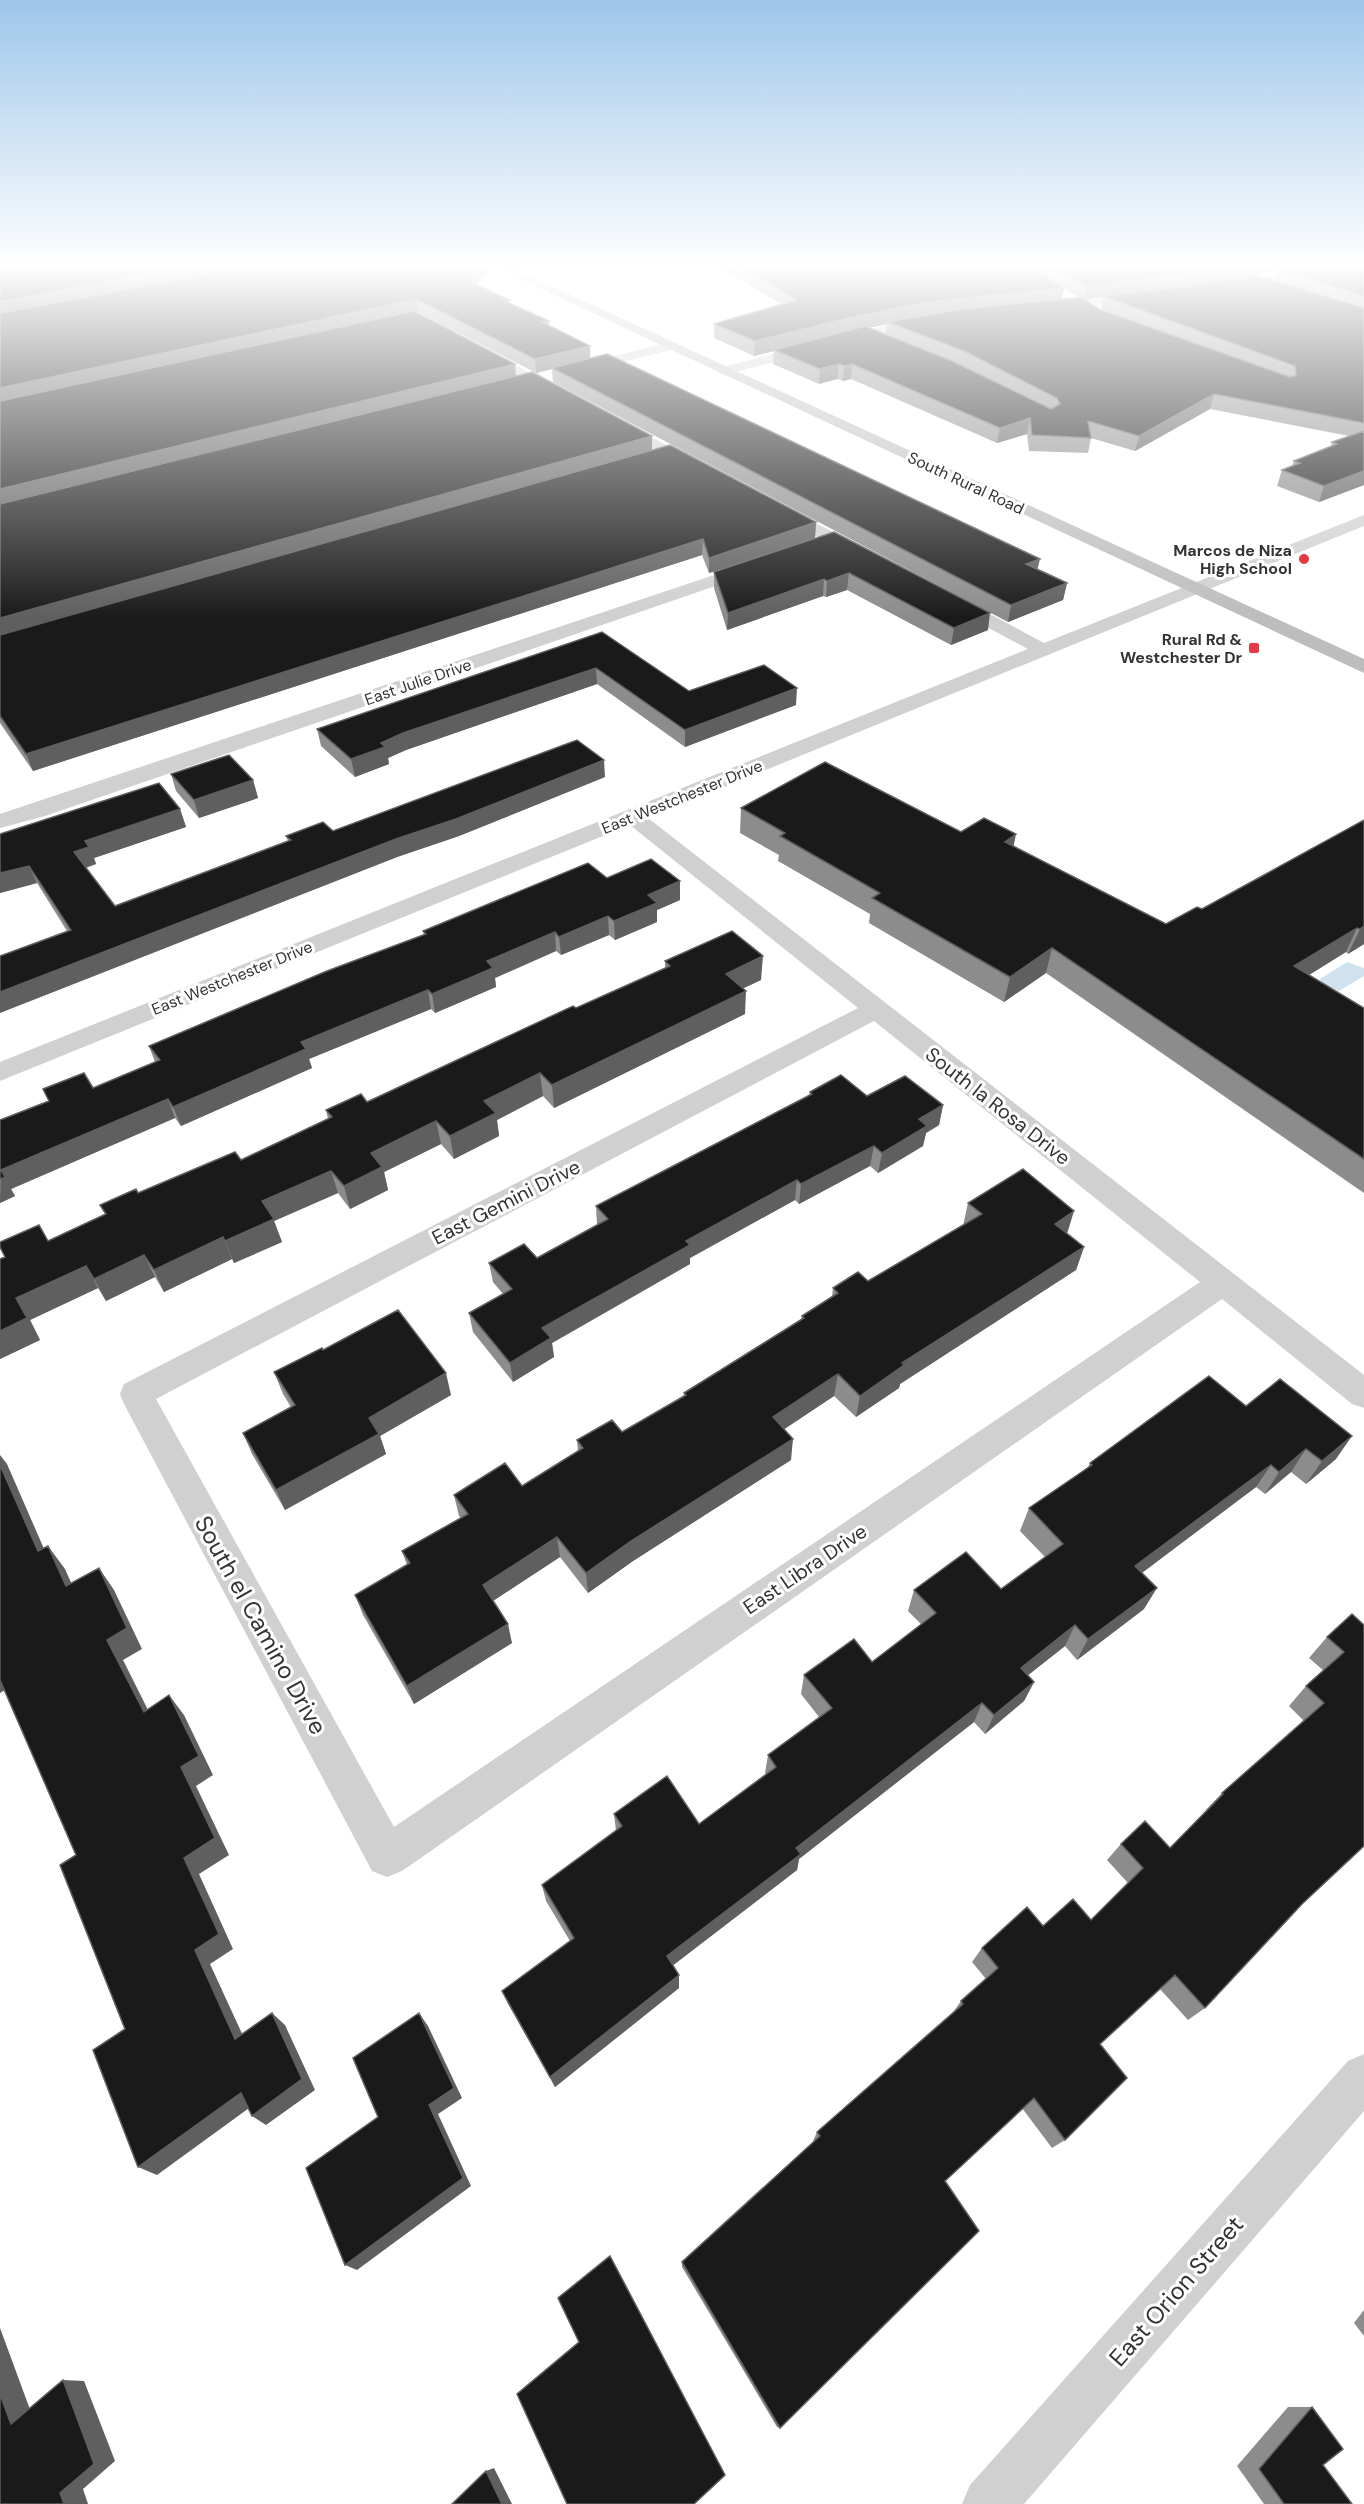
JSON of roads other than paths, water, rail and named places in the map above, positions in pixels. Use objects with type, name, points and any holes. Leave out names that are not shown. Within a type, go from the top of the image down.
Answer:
[{"type":"main road","name":"South Rural Road","points":[[754,385],[1364,667]]},
{"type":"street","points":[[510,387],[518,385]]},
{"type":"street","points":[[544,385],[570,399]]},
{"type":"street","points":[[599,414],[710,473]]},
{"type":"street","points":[[651,458],[672,453]]},
{"type":"street","points":[[768,504],[874,560]]},
{"type":"street","name":"East Westchester Drive","points":[[0,1072],[1364,520]]},
{"type":"street","points":[[807,549],[835,539]]},
{"type":"street","name":"East Julie Drive","points":[[0,821],[37,812],[773,561]]},
{"type":"street","points":[[942,596],[1042,649]]},
{"type":"street","name":"South la Rosa Drive","points":[[633,816],[1364,1394]]},
{"type":"street","name":"East Gemini Drive","points":[[135,1394],[876,1010]]},
{"type":"street","name":"East Libra Drive","points":[[387,1856],[1223,1282]]},
{"type":"street","name":"South el Camino Drive","points":[[135,1394],[387,1856]]},
{"type":"street","name":"East Orion Street","points":[[989,2504],[1364,2078]]},
{"type":"water","points":[[1347,962],[1364,968],[1364,976],[1339,991],[1322,984],[1320,979]]},
{"type":"place","name":"Marcos de Niza High School","points":[[1304,559]]},
{"type":"place","name":"Rural Rd & Westchester Dr","points":[[1254,648]]}]
